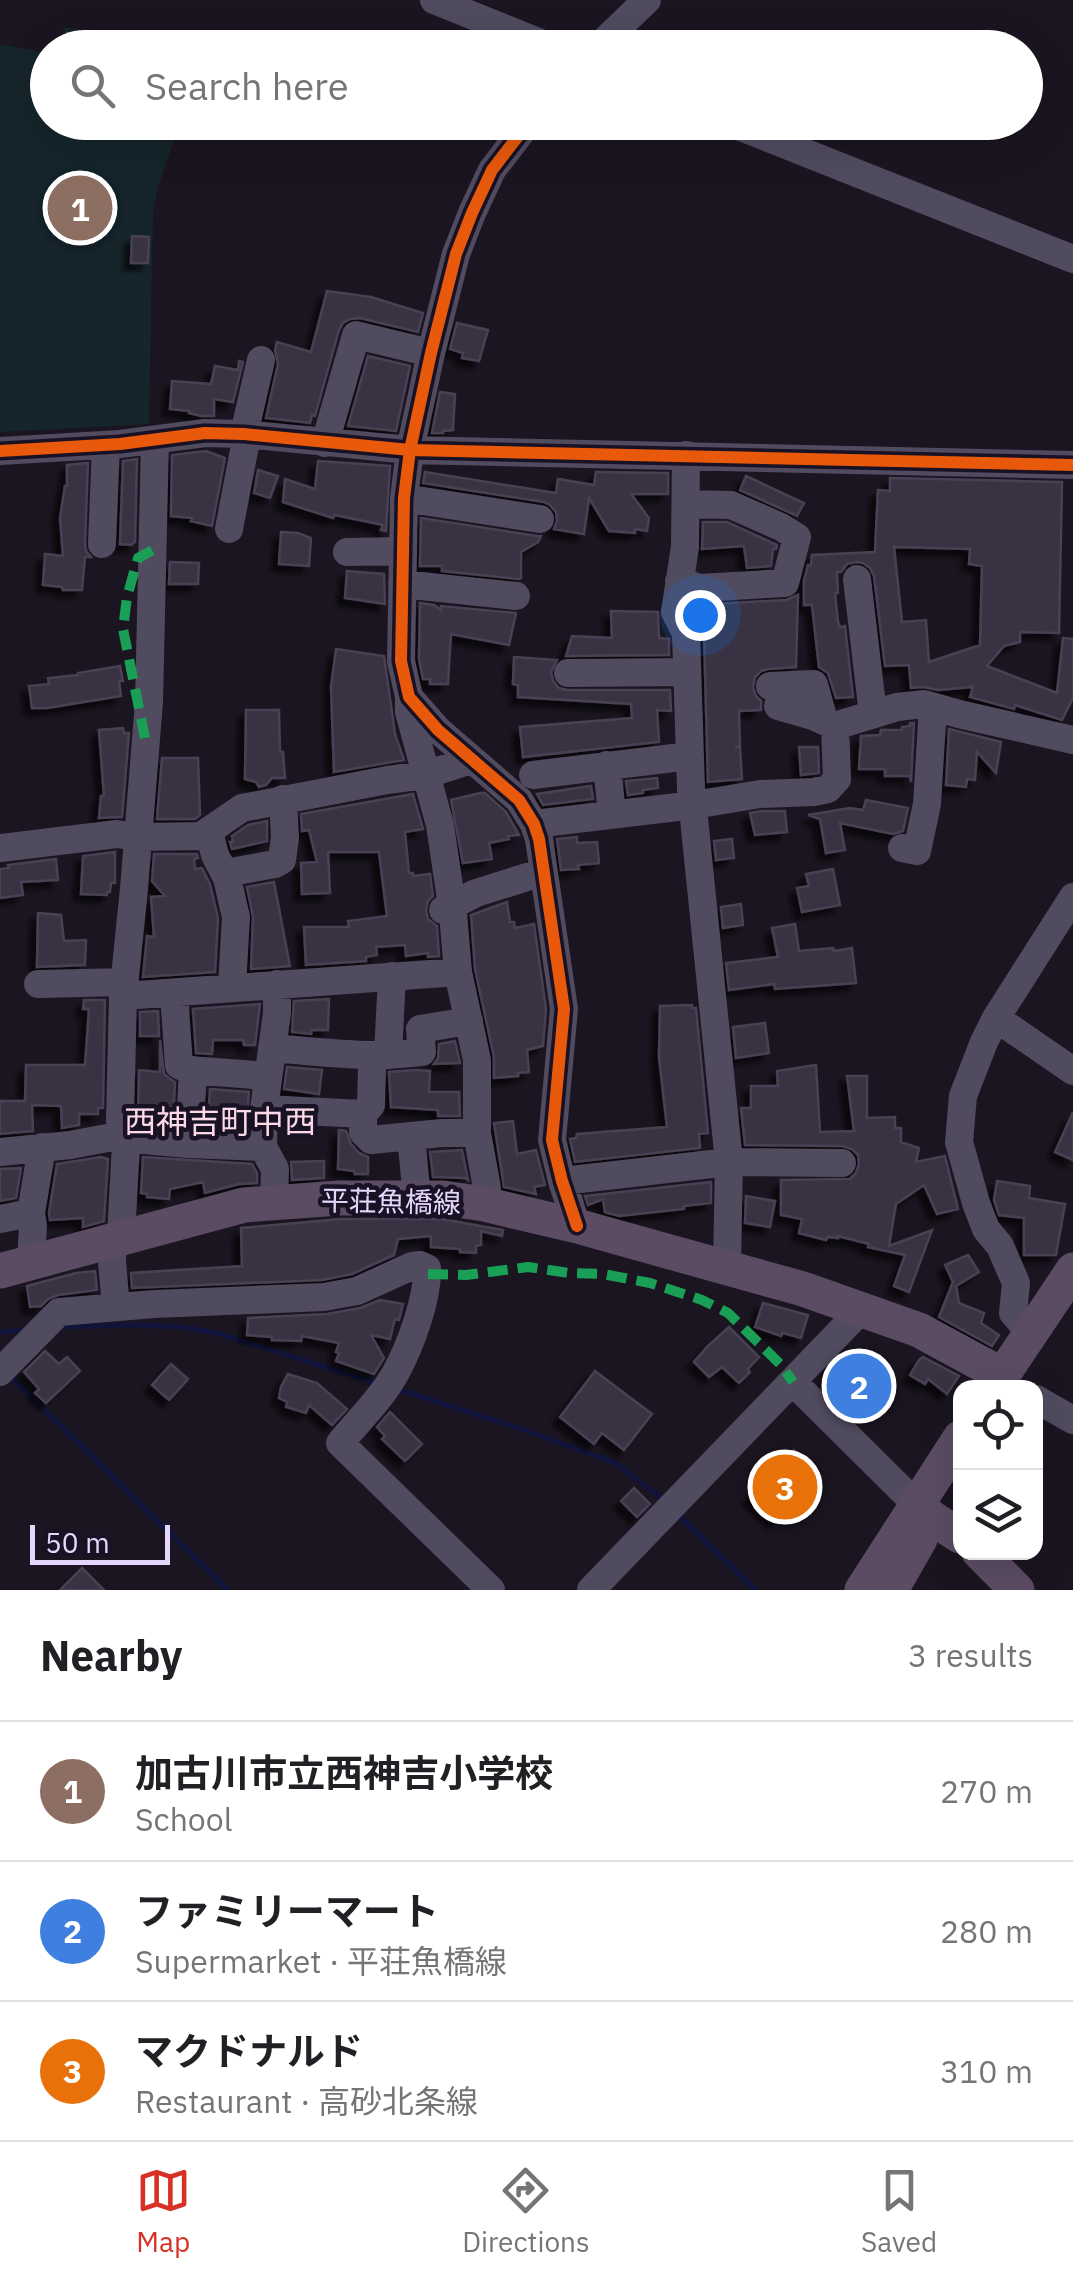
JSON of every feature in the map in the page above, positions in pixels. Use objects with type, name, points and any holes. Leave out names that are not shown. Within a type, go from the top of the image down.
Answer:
[{"type":"main road","name":"平荘魚橋線","points":[[16,1267],[244,1205],[339,1198],[444,1198],[577,1226],[727,1266],[862,1309],[919,1330],[1001,1380]]},
{"type":"main road","points":[[1008,1380],[1031,1334],[1073,1270]]},
{"type":"main road","points":[[1009,1380],[1073,1312]]},
{"type":"main road","points":[[862,1590],[936,1519],[953,1462]]},
{"type":"main road","points":[[891,1590],[953,1489]]},
{"type":"main road","points":[[987,1560],[1017,1590]]},
{"type":"street","points":[[434,0],[508,30]]},
{"type":"street","points":[[616,30],[647,0]]},
{"type":"street","points":[[484,1204],[487,1188],[477,1133],[477,1060],[447,908],[440,826],[410,712],[401,660],[402,551],[410,450],[456,254],[492,170],[515,140]]},
{"type":"street","points":[[774,140],[1073,258]]},
{"type":"street","points":[[325,443],[356,335],[432,353]]},
{"type":"street","points":[[228,529],[261,360]]},
{"type":"street","points":[[0,451],[156,441],[204,433],[410,450],[1073,465]]},
{"type":"street","points":[[116,1307],[117,1238],[126,1144],[120,1120],[124,989],[149,702],[156,441]]},
{"type":"street","points":[[102,544],[106,445]]},
{"type":"street","points":[[686,454],[685,547],[675,612],[686,633],[690,756],[729,1162],[727,1266]]},
{"type":"street","points":[[404,498],[540,518]]},
{"type":"street","points":[[679,581],[699,588],[785,582],[797,537],[731,505],[686,504]]},
{"type":"street","points":[[347,552],[402,551]]},
{"type":"street","points":[[858,579],[873,714]]},
{"type":"street","points":[[402,584],[516,596]]},
{"type":"street","points":[[568,672],[687,672]]},
{"type":"street","points":[[774,696],[829,723],[924,704],[1073,740]]},
{"type":"street","points":[[409,697],[438,730],[519,800],[534,824],[564,1009],[552,1140],[577,1226]]},
{"type":"street","points":[[902,848],[917,851],[928,804],[933,707]]},
{"type":"street","points":[[534,824],[760,794],[828,789],[836,779],[829,723]]},
{"type":"street","points":[[533,775],[690,756]]},
{"type":"street","points":[[0,848],[117,834],[201,836],[242,808],[425,775],[471,760]]},
{"type":"street","points":[[608,765],[612,814]]},
{"type":"street","points":[[225,873],[282,860],[283,799]]},
{"type":"street","points":[[209,832],[236,917],[232,986]]},
{"type":"street","points":[[447,908],[476,892],[543,872]]},
{"type":"street","points":[[1031,1334],[1013,1312],[1016,1282],[1000,1246],[986,1229],[958,1142],[963,1096],[984,1042],[1073,897]]},
{"type":"street","points":[[38,984],[174,994],[232,986],[458,972]]},
{"type":"street","points":[[392,976],[371,1105],[363,1114],[366,1138],[477,1133]]},
{"type":"street","points":[[274,1203],[275,1169],[262,1147],[277,984]]},
{"type":"street","points":[[174,994],[178,1065],[194,1070],[270,1062],[380,1061],[422,1052],[420,1029],[469,1022]]},
{"type":"street","points":[[996,1018],[1073,1071]]},
{"type":"street","points":[[189,1144],[194,1070]]},
{"type":"street","points":[[264,1109],[363,1114]]},
{"type":"street","points":[[0,1152],[123,1135],[189,1144],[262,1147]]},
{"type":"street","points":[[411,1136],[417,1198]]},
{"type":"street","points":[[16,1267],[33,1226],[42,1147]]},
{"type":"street","points":[[562,1181],[729,1162],[842,1163]]},
{"type":"street","points":[[0,1219],[32,1212]]},
{"type":"street","points":[[4,1368],[60,1312],[324,1297],[357,1292],[420,1264],[427,1268],[419,1314],[386,1386],[340,1443],[491,1590]]},
{"type":"street","points":[[592,1590],[862,1309]]},
{"type":"street","points":[[793,1382],[936,1519]]},
{"type":"street","points":[[1043,1403],[1073,1420]]},
{"type":"shaded area","points":[[0,44],[30,50],[30,140],[174,140],[153,213],[149,424],[0,432]]},
{"type":"building","points":[[132,236],[149,237],[148,263],[131,263]]},
{"type":"building","points":[[327,291],[371,297],[423,313],[418,332],[350,319],[339,330],[310,423],[266,418],[278,364],[277,342],[311,352]]},
{"type":"building","points":[[457,323],[488,330],[479,361],[462,358],[463,353],[450,349]]},
{"type":"building","points":[[368,356],[410,366],[396,431],[348,426]]},
{"type":"building","points":[[239,361],[243,362],[233,402],[214,399],[214,416],[170,409],[172,381],[211,384],[215,366],[238,370]]},
{"type":"building","points":[[440,392],[455,394],[453,430],[432,433]]},
{"type":"building","points":[[206,451],[225,458],[212,526],[191,521],[192,518],[171,516],[172,455]]},
{"type":"building","points":[[137,459],[135,542],[120,544],[123,461]]},
{"type":"building","points":[[318,461],[390,466],[386,531],[381,530],[383,525],[335,515],[333,518],[283,502],[285,479],[315,489]]},
{"type":"building","points":[[88,463],[85,543],[91,557],[85,557],[82,590],[43,585],[45,554],[63,556],[60,518],[67,465]]},
{"type":"building","points":[[258,470],[278,476],[270,498],[254,493]]},
{"type":"building","points":[[425,472],[556,493],[558,479],[594,485],[596,472],[668,473],[668,494],[631,494],[649,518],[647,531],[635,529],[635,533],[609,531],[589,498],[584,534],[554,529],[556,512],[544,502],[423,483]]},
{"type":"building","points":[[746,476],[804,503],[797,516],[740,490]]},
{"type":"building","points":[[890,478],[1062,482],[1059,633],[1020,632],[1020,642],[1004,646],[987,666],[1057,693],[1063,638],[1073,639],[1073,698],[1062,720],[1015,705],[1014,709],[970,697],[973,687],[911,688],[909,665],[885,666],[874,576],[870,568],[856,562],[837,572],[838,622],[840,627],[845,626],[853,697],[836,698],[828,673],[819,667],[812,605],[804,605],[808,565],[812,555],[875,552],[878,490],[890,491]],"holes":[[[894,547],[970,549],[969,564],[982,566],[980,645],[929,662],[926,620],[902,622]]]},
{"type":"building","points":[[421,518],[541,536],[521,552],[519,579],[442,571],[442,566],[420,566]]},
{"type":"building","points":[[703,522],[727,522],[777,545],[771,566],[747,568],[744,546],[702,549]]},
{"type":"building","points":[[281,532],[311,538],[309,566],[279,564]]},
{"type":"building","points":[[170,562],[199,563],[198,584],[169,584]]},
{"type":"building","points":[[347,571],[384,574],[385,604],[345,598]]},
{"type":"building","points":[[798,595],[796,667],[768,669],[755,677],[753,688],[761,701],[761,710],[739,711],[740,746],[735,747],[740,747],[742,779],[708,782],[704,632],[694,605],[786,600]]},
{"type":"building","points":[[420,603],[441,610],[441,606],[516,613],[509,645],[451,634],[448,684],[430,684],[430,679],[423,679],[419,659]]},
{"type":"building","points":[[611,611],[658,612],[659,638],[669,639],[669,655],[566,656],[572,636],[612,638]]},
{"type":"building","points":[[336,649],[384,656],[395,734],[404,760],[334,772],[331,687]]},
{"type":"building","points":[[514,657],[557,660],[551,672],[553,681],[567,690],[670,690],[671,711],[657,710],[659,742],[523,757],[520,727],[632,718],[631,704],[518,697],[518,685],[513,684]]},
{"type":"building","points":[[120,666],[121,696],[32,708],[29,686],[49,684],[48,678]]},
{"type":"building","points":[[246,710],[279,710],[285,778],[272,778],[259,787],[245,779]]},
{"type":"building","points":[[914,723],[911,782],[910,776],[885,776],[885,769],[859,769],[861,736],[880,735],[881,730],[902,730]]},
{"type":"building","points":[[123,728],[124,733],[129,733],[122,817],[99,818],[104,796],[99,730]]},
{"type":"building","points":[[949,729],[1001,742],[996,773],[977,752],[975,780],[967,779],[966,787],[946,785]]},
{"type":"building","points":[[799,747],[818,747],[819,773],[801,775]]},
{"type":"building","points":[[162,758],[198,758],[200,815],[195,819],[157,819]]},
{"type":"building","points":[[657,778],[658,788],[628,795],[626,781]]},
{"type":"building","points":[[591,786],[593,799],[543,805],[537,794]]},
{"type":"building","points":[[480,793],[506,812],[519,835],[489,843],[492,859],[463,863],[451,800]]},
{"type":"building","points":[[413,794],[423,829],[405,832],[409,873],[430,874],[433,896],[426,910],[428,919],[437,926],[439,956],[406,956],[405,945],[376,947],[377,955],[366,957],[366,961],[306,965],[304,927],[349,927],[348,921],[387,916],[379,852],[328,852],[330,893],[302,894],[301,863],[317,862],[309,830],[302,831],[301,814]]},
{"type":"building","points":[[866,800],[908,808],[903,831],[893,834],[840,823],[845,850],[826,853],[820,819],[808,815],[850,808],[863,810]]},
{"type":"building","points":[[785,811],[787,832],[755,835],[750,813]]},
{"type":"building","points":[[267,821],[267,841],[232,849],[232,836],[248,825]]},
{"type":"building","points":[[577,837],[577,843],[597,842],[599,863],[561,870],[557,839]]},
{"type":"building","points":[[732,839],[734,858],[716,860],[714,841]]},
{"type":"building","points":[[115,852],[115,883],[111,883],[110,892],[81,894],[83,856]]},
{"type":"building","points":[[154,854],[197,854],[195,869],[202,868],[210,884],[218,918],[215,972],[143,977],[147,936],[154,937],[151,897],[165,896],[152,881]]},
{"type":"building","points":[[56,859],[58,880],[21,882],[23,895],[0,898],[0,869]]},
{"type":"building","points":[[833,869],[840,905],[802,912],[797,888],[809,886],[806,874]]},
{"type":"building","points":[[274,882],[290,966],[251,969],[253,917],[247,887]]},
{"type":"building","points":[[507,902],[510,922],[514,922],[515,928],[534,924],[546,1009],[543,1046],[527,1050],[529,1072],[494,1078],[494,1057],[475,969],[471,915]]},
{"type":"building","points":[[741,904],[743,925],[723,928],[721,907]]},
{"type":"building","points":[[38,913],[61,915],[64,941],[86,940],[85,965],[37,967]]},
{"type":"building","points":[[795,924],[799,951],[852,948],[856,983],[775,989],[774,984],[729,990],[726,963],[778,957],[772,928]]},
{"type":"building","points":[[329,999],[328,1030],[312,1030],[311,1034],[292,1032],[294,1001]]},
{"type":"building","points":[[84,1000],[105,1000],[103,1108],[98,1108],[98,1114],[79,1114],[79,1125],[62,1128],[61,1106],[32,1105],[33,1131],[0,1134],[0,1101],[25,1101],[26,1065],[85,1065],[89,1009],[83,1009]]},
{"type":"building","points":[[260,1004],[255,1045],[244,1045],[243,1040],[213,1040],[212,1054],[196,1053],[193,1009]]},
{"type":"building","points":[[660,1006],[696,1008],[708,1133],[699,1134],[700,1148],[575,1162],[570,1139],[577,1134],[667,1127],[659,1057]]},
{"type":"building","points":[[158,1011],[159,1036],[140,1036],[140,1012]]},
{"type":"building","points":[[765,1023],[769,1053],[736,1058],[733,1027]]},
{"type":"building","points":[[160,1040],[164,1074],[175,1082],[173,1124],[139,1122],[138,1118],[139,1070],[160,1072]]},
{"type":"building","points":[[455,1041],[460,1063],[434,1064],[439,1044]]},
{"type":"building","points":[[816,1065],[820,1132],[854,1131],[847,1076],[867,1076],[867,1118],[895,1117],[895,1128],[901,1128],[901,1142],[919,1148],[916,1162],[945,1156],[958,1209],[937,1214],[924,1185],[896,1204],[889,1246],[932,1230],[909,1292],[894,1286],[905,1255],[838,1236],[826,1240],[799,1233],[802,1219],[781,1215],[781,1180],[850,1179],[859,1164],[852,1149],[745,1145],[741,1108],[751,1108],[751,1086],[778,1086],[777,1071]]},
{"type":"building","points":[[287,1067],[322,1070],[319,1094],[284,1089]]},
{"type":"building","points":[[430,1071],[429,1092],[459,1092],[460,1116],[438,1116],[438,1110],[391,1107],[389,1072]]},
{"type":"building","points":[[210,1089],[249,1092],[246,1129],[232,1128],[232,1118],[208,1117]]},
{"type":"building","points":[[1073,1112],[1073,1160],[1055,1152]]},
{"type":"building","points":[[513,1121],[517,1154],[536,1150],[545,1185],[534,1187],[536,1194],[504,1187],[494,1123]]},
{"type":"building","points":[[339,1130],[346,1131],[351,1144],[368,1157],[368,1174],[338,1169]]},
{"type":"building","points":[[462,1150],[468,1180],[433,1177],[430,1152]]},
{"type":"building","points":[[143,1157],[252,1164],[257,1183],[205,1193],[203,1182],[170,1189],[169,1199],[147,1197],[141,1193]]},
{"type":"building","points":[[108,1159],[104,1221],[83,1227],[83,1218],[50,1220],[57,1164]]},
{"type":"building","points":[[324,1161],[324,1178],[292,1180],[291,1162]]},
{"type":"building","points":[[21,1168],[16,1198],[0,1201],[0,1169]]},
{"type":"building","points":[[997,1181],[1030,1186],[1029,1198],[1065,1204],[1056,1255],[1024,1255],[1024,1218],[999,1215],[994,1200]]},
{"type":"building","points":[[711,1182],[711,1203],[684,1209],[619,1216],[605,1212],[603,1199],[588,1205],[585,1196]]},
{"type":"building","points":[[746,1196],[775,1201],[770,1227],[745,1223]]},
{"type":"building","points":[[340,1219],[442,1219],[503,1230],[502,1236],[481,1231],[481,1245],[476,1246],[476,1253],[431,1247],[431,1236],[398,1239],[394,1255],[352,1274],[322,1280],[132,1288],[131,1273],[242,1266],[241,1228]]},
{"type":"building","points":[[968,1255],[979,1272],[956,1286],[959,1303],[984,1313],[981,1323],[999,1335],[992,1346],[939,1317],[953,1282],[945,1265]]},
{"type":"building","points":[[95,1271],[97,1290],[58,1295],[41,1306],[30,1307],[27,1286]]},
{"type":"building","points":[[380,1300],[403,1304],[390,1339],[371,1335],[384,1358],[374,1374],[336,1361],[339,1343],[302,1336],[301,1341],[247,1335],[248,1318],[327,1314]]},
{"type":"building","points":[[763,1303],[808,1315],[801,1338],[755,1327]]},
{"type":"building","points":[[729,1327],[759,1357],[739,1383],[722,1367],[709,1377],[694,1362]]},
{"type":"building","points":[[45,1351],[59,1364],[67,1357],[80,1371],[46,1403],[35,1393],[39,1389],[24,1372]]},
{"type":"building","points":[[923,1357],[959,1376],[947,1394],[928,1379],[925,1384],[910,1375]]},
{"type":"building","points":[[841,1360],[890,1392],[877,1412],[828,1381]]},
{"type":"building","points":[[171,1364],[188,1379],[169,1400],[152,1385]]},
{"type":"building","points":[[595,1371],[652,1414],[624,1450],[602,1433],[594,1444],[560,1417]]},
{"type":"building","points":[[288,1374],[317,1383],[347,1409],[332,1425],[309,1405],[306,1413],[286,1407],[287,1402],[279,1398]]},
{"type":"building","points":[[390,1412],[422,1444],[405,1461],[382,1439],[385,1436],[377,1427]]},
{"type":"building","points":[[794,1450],[821,1477],[775,1521],[750,1497]]},
{"type":"building","points":[[634,1488],[650,1504],[637,1517],[621,1501]]},
{"type":"building","points":[[82,1568],[104,1590],[60,1590]]},
{"type":"waterway","points":[[61,1327],[134,1325],[217,1333],[376,1383]]},
{"type":"waterway","points":[[0,1332],[25,1330]]},
{"type":"waterway","points":[[9,1375],[228,1590]]},
{"type":"waterway","points":[[397,1389],[616,1463],[660,1497]]},
{"type":"waterway","points":[[678,1515],[756,1590]]},
{"type":"marked path","points":[[145,738],[123,629],[138,558],[153,550]]},
{"type":"marked path","points":[[428,1274],[466,1275],[528,1267],[650,1283],[728,1313],[793,1382]]},
{"type":"cycle path","points":[[515,140],[492,170],[472,213],[456,254],[431,353],[404,498],[401,661],[409,697],[438,730],[519,800],[539,839],[564,1009],[552,1140],[577,1226]]},
{"type":"cycle path","points":[[0,451],[120,444],[205,433],[410,450],[1073,465]]},
{"type":"place","name":"加古川市立西神吉小学校","points":[[80,208]]},
{"type":"place","name":"ファミリーマート","points":[[859,1386]]},
{"type":"place","name":"マクドナルド","points":[[785,1487]]},
{"type":"district","name":"西神吉町中西","points":[[220,1121]]}]
